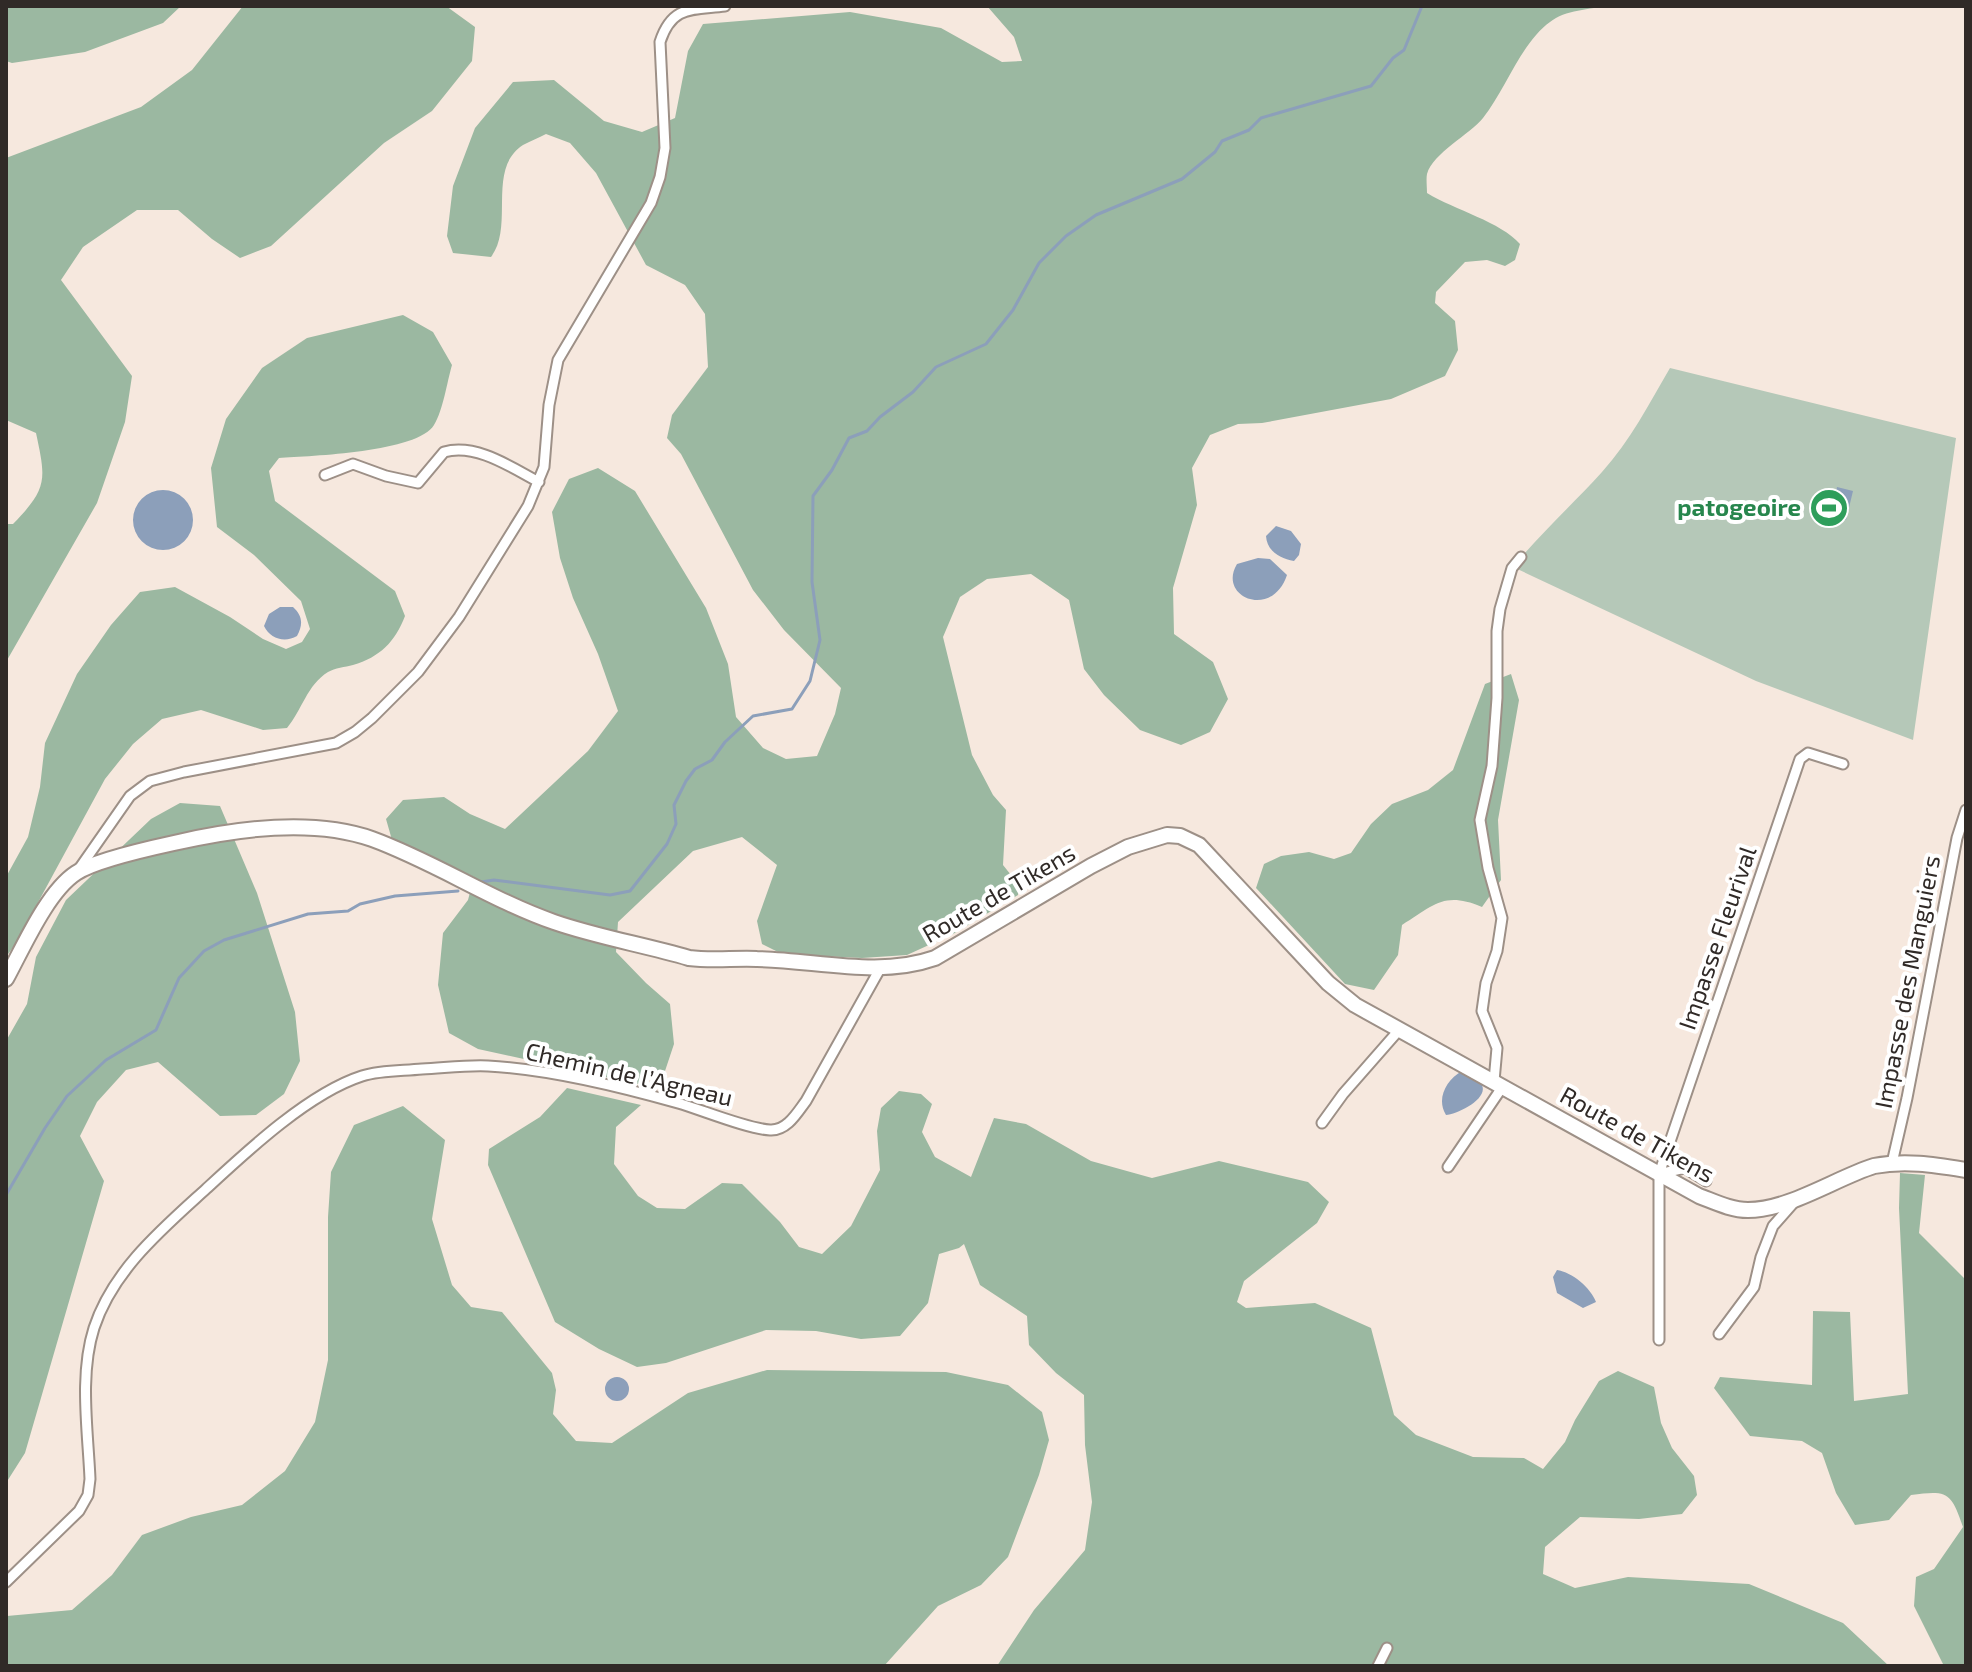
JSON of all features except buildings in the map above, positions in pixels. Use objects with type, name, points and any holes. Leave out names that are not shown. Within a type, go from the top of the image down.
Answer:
[{"type":"street","points":[[6,979],[46,908],[64,883],[77,872],[130,796],[150,781],[184,772],[336,743],[372,718],[418,672],[459,617],[528,506],[539,482],[544,467],[549,405],[558,360],[651,203],[665,148],[660,42],[665,26],[682,11],[725,6]]},
{"type":"street","points":[[325,475],[353,464],[418,483],[444,452],[465,450],[492,458],[539,482]]},
{"type":"street","points":[[1448,1167],[1499,1083],[1497,1048],[1482,1011],[1502,918],[1488,868],[1480,820],[1492,766],[1500,609],[1512,568],[1521,557]]},
{"type":"street","name":"Impasse Fleurival","points":[[1659,1174],[1800,759],[1808,753],[1843,764]]},
{"type":"street","name":"Impasse des Manguiers","points":[[1892,1163],[1914,1067],[1957,838],[1966,810]]},
{"type":"street","name":"Route de Tikens","points":[[77,872],[159,846],[224,831],[267,827],[333,831],[370,838],[555,922],[689,958],[913,966],[935,958],[1128,847],[1167,835],[1180,836],[1199,845],[1212,856],[1342,996],[1699,1196],[1727,1207],[1746,1210],[1774,1206],[1855,1172],[1892,1163],[1921,1163],[1966,1170]]},
{"type":"street","name":"Chemin de l’Agneau","points":[[6,1582],[79,1511],[88,1495],[88,1367],[93,1330],[106,1300],[126,1269],[154,1237],[252,1146],[314,1101],[346,1082],[372,1073],[484,1066],[551,1073],[674,1102],[758,1128],[779,1129],[791,1122],[806,1101],[881,967]]},
{"type":"street","points":[[1322,1123],[1400,1029]]},
{"type":"street","points":[[1659,1340],[1659,1174],[1685,1168],[1706,1181]]},
{"type":"street","points":[[1719,1334],[1754,1287],[1773,1226],[1800,1196]]},
{"type":"street","points":[[1378,1666],[1387,1648]]},
{"type":"green space","points":[[6,6],[181,6],[163,23],[85,52],[12,63],[6,61]]},
{"type":"green space","points":[[243,6],[446,6],[475,27],[472,61],[432,111],[384,143],[271,246],[240,258],[178,210],[137,210],[83,247],[61,280],[132,376],[125,422],[97,503],[6,662],[6,524],[13,524],[33,501],[41,483],[42,462],[36,433],[6,420],[6,158],[141,107],[192,70]]},
{"type":"green space","points":[[987,6],[1609,6],[1563,15],[1540,31],[1522,54],[1483,118],[1436,159],[1427,174],[1427,193],[1501,229],[1520,244],[1515,260],[1505,266],[1487,260],[1465,262],[1436,292],[1435,303],[1455,321],[1458,350],[1445,376],[1391,399],[1262,423],[1238,424],[1210,435],[1192,468],[1197,505],[1173,588],[1174,634],[1213,662],[1228,699],[1210,732],[1181,745],[1140,730],[1104,695],[1084,669],[1069,600],[1031,574],[987,579],[960,597],[943,637],[972,755],[993,795],[1006,810],[1003,865],[1019,885],[1018,895],[953,934],[907,955],[862,958],[782,954],[762,944],[757,921],[777,865],[742,837],[693,851],[618,922],[616,952],[670,1004],[674,1044],[664,1074],[637,1084],[478,1049],[449,1033],[438,985],[443,933],[468,900],[474,877],[392,840],[386,819],[403,800],[444,797],[470,814],[505,829],[588,751],[618,711],[560,558],[552,512],[569,479],[598,468],[635,491],[706,608],[728,664],[736,717],[763,748],[786,759],[817,756],[835,714],[841,688],[784,630],[753,590],[681,454],[667,438],[672,415],[708,367],[705,314],[685,285],[646,265],[596,173],[570,143],[546,134],[523,145],[512,155],[506,168],[501,230],[491,257],[453,253],[447,236],[453,186],[475,128],[513,82],[554,80],[604,121],[642,132],[675,118],[688,51],[703,24],[850,12],[941,28],[1002,62],[1022,61],[1014,37]]},
{"type":"green space","points":[[403,315],[433,332],[452,365],[434,425],[424,434],[386,447],[279,458],[269,471],[275,501],[395,591],[405,616],[396,634],[371,658],[321,677],[287,728],[263,730],[201,710],[162,719],[133,744],[105,779],[6,957],[6,877],[28,837],[40,787],[45,743],[77,674],[111,625],[140,592],[175,587],[263,639],[286,649],[302,642],[310,629],[301,601],[254,555],[217,527],[211,468],[226,419],[262,368],[307,338]]},
{"type":"green space","points":[[1670,368],[1956,438],[1913,740],[1756,681],[1513,567],[1612,460],[1639,422]]},
{"type":"green space","points":[[1511,674],[1519,700],[1498,820],[1501,880],[1482,907],[1448,900],[1431,906],[1402,925],[1398,955],[1374,990],[1345,984],[1256,888],[1264,864],[1281,856],[1309,852],[1334,859],[1351,853],[1371,824],[1392,804],[1428,790],[1453,770],[1485,684]]},
{"type":"green space","points":[[180,803],[220,806],[257,893],[295,1012],[300,1061],[284,1094],[256,1115],[220,1116],[158,1062],[126,1070],[97,1102],[80,1136],[104,1181],[25,1453],[6,1483],[6,1041],[27,1004],[36,957],[66,900],[151,819]]},
{"type":"green space","points":[[567,1088],[641,1105],[616,1127],[614,1164],[638,1196],[657,1208],[685,1209],[722,1183],[742,1184],[780,1222],[799,1247],[822,1254],[851,1226],[880,1170],[877,1131],[881,1108],[899,1091],[921,1094],[932,1104],[922,1132],[935,1157],[971,1177],[994,1118],[1026,1124],[1091,1161],[1152,1178],[1219,1161],[1308,1182],[1329,1202],[1317,1223],[1244,1281],[1237,1302],[1246,1308],[1315,1303],[1371,1328],[1394,1415],[1416,1435],[1473,1457],[1524,1458],[1543,1469],[1565,1442],[1599,1381],[1618,1371],[1654,1387],[1661,1423],[1672,1448],[1694,1476],[1697,1495],[1682,1514],[1639,1519],[1580,1517],[1545,1547],[1543,1574],[1575,1588],[1628,1577],[1749,1584],[1843,1623],[1889,1666],[997,1666],[1034,1610],[1085,1550],[1092,1502],[1085,1445],[1084,1395],[1056,1373],[1029,1345],[1027,1316],[980,1285],[964,1244],[939,1254],[928,1303],[900,1336],[861,1339],[816,1331],[766,1330],[666,1363],[637,1367],[599,1349],[555,1322],[488,1165],[489,1149],[540,1117]]},
{"type":"green space","points":[[403,1106],[445,1140],[432,1219],[452,1285],[471,1307],[502,1312],[552,1373],[556,1390],[553,1414],[576,1441],[612,1443],[688,1393],[767,1370],[946,1372],[1008,1385],[1042,1412],[1049,1440],[1008,1557],[981,1585],[938,1606],[884,1666],[6,1666],[7,1616],[72,1610],[112,1575],[142,1535],[191,1517],[242,1505],[285,1471],[315,1422],[328,1360],[331,1172],[354,1125]]},
{"type":"green space","points":[[1900,1173],[1925,1175],[1919,1233],[1966,1280],[1966,1666],[1944,1666],[1914,1606],[1916,1577],[1934,1569],[1963,1527],[1951,1500],[1933,1493],[1911,1495],[1889,1520],[1855,1525],[1836,1493],[1822,1453],[1802,1441],[1750,1436],[1714,1388],[1720,1377],[1812,1385],[1813,1311],[1850,1312],[1854,1401],[1908,1394]]},
{"type":"water","points":[[1837,487],[1853,491],[1846,520],[1830,516],[1831,510],[1813,505],[1820,499],[1834,501]]},
{"type":"water","points":[[163,490],[184,499],[193,520],[184,541],[163,550],[142,541],[133,520],[142,499]]},
{"type":"water","points":[[1276,526],[1291,531],[1301,544],[1294,561],[1279,556],[1269,546],[1266,536]]},
{"type":"water","points":[[1258,558],[1270,559],[1287,575],[1280,589],[1270,597],[1259,600],[1240,594],[1234,586],[1233,576],[1237,564]]},
{"type":"water","points":[[280,607],[293,607],[299,614],[301,624],[297,636],[278,638],[264,626],[269,614]]},
{"type":"water","points":[[1462,1071],[1480,1082],[1482,1093],[1472,1104],[1446,1115],[1442,1103],[1444,1090],[1451,1079]]},
{"type":"water","points":[[1557,1270],[1580,1282],[1596,1302],[1583,1308],[1557,1293],[1553,1277]]},
{"type":"water","points":[[617,1377],[628,1384],[629,1389],[622,1400],[617,1401],[606,1394],[605,1389],[612,1378]]},
{"type":"waterway","points":[[481,882],[494,880],[610,895],[630,891],[667,844],[676,824],[674,805],[695,769],[712,760],[725,742],[753,716],[792,709],[810,681],[820,640],[812,582],[813,496],[832,470],[849,438],[867,431],[913,392],[936,367],[986,344],[1013,310],[1039,263],[1066,236],[1096,215],[1182,179],[1215,152],[1222,141],[1249,130],[1261,118],[1371,86],[1393,58],[1404,50],[1422,6]]},
{"type":"waterway","points":[[6,1195],[67,1096],[106,1060],[156,1030],[179,978],[204,951],[224,940],[308,914],[348,911],[360,904],[395,896],[458,891]]},
{"type":"place","name":"patogeoire","points":[[1829,508]]}]
